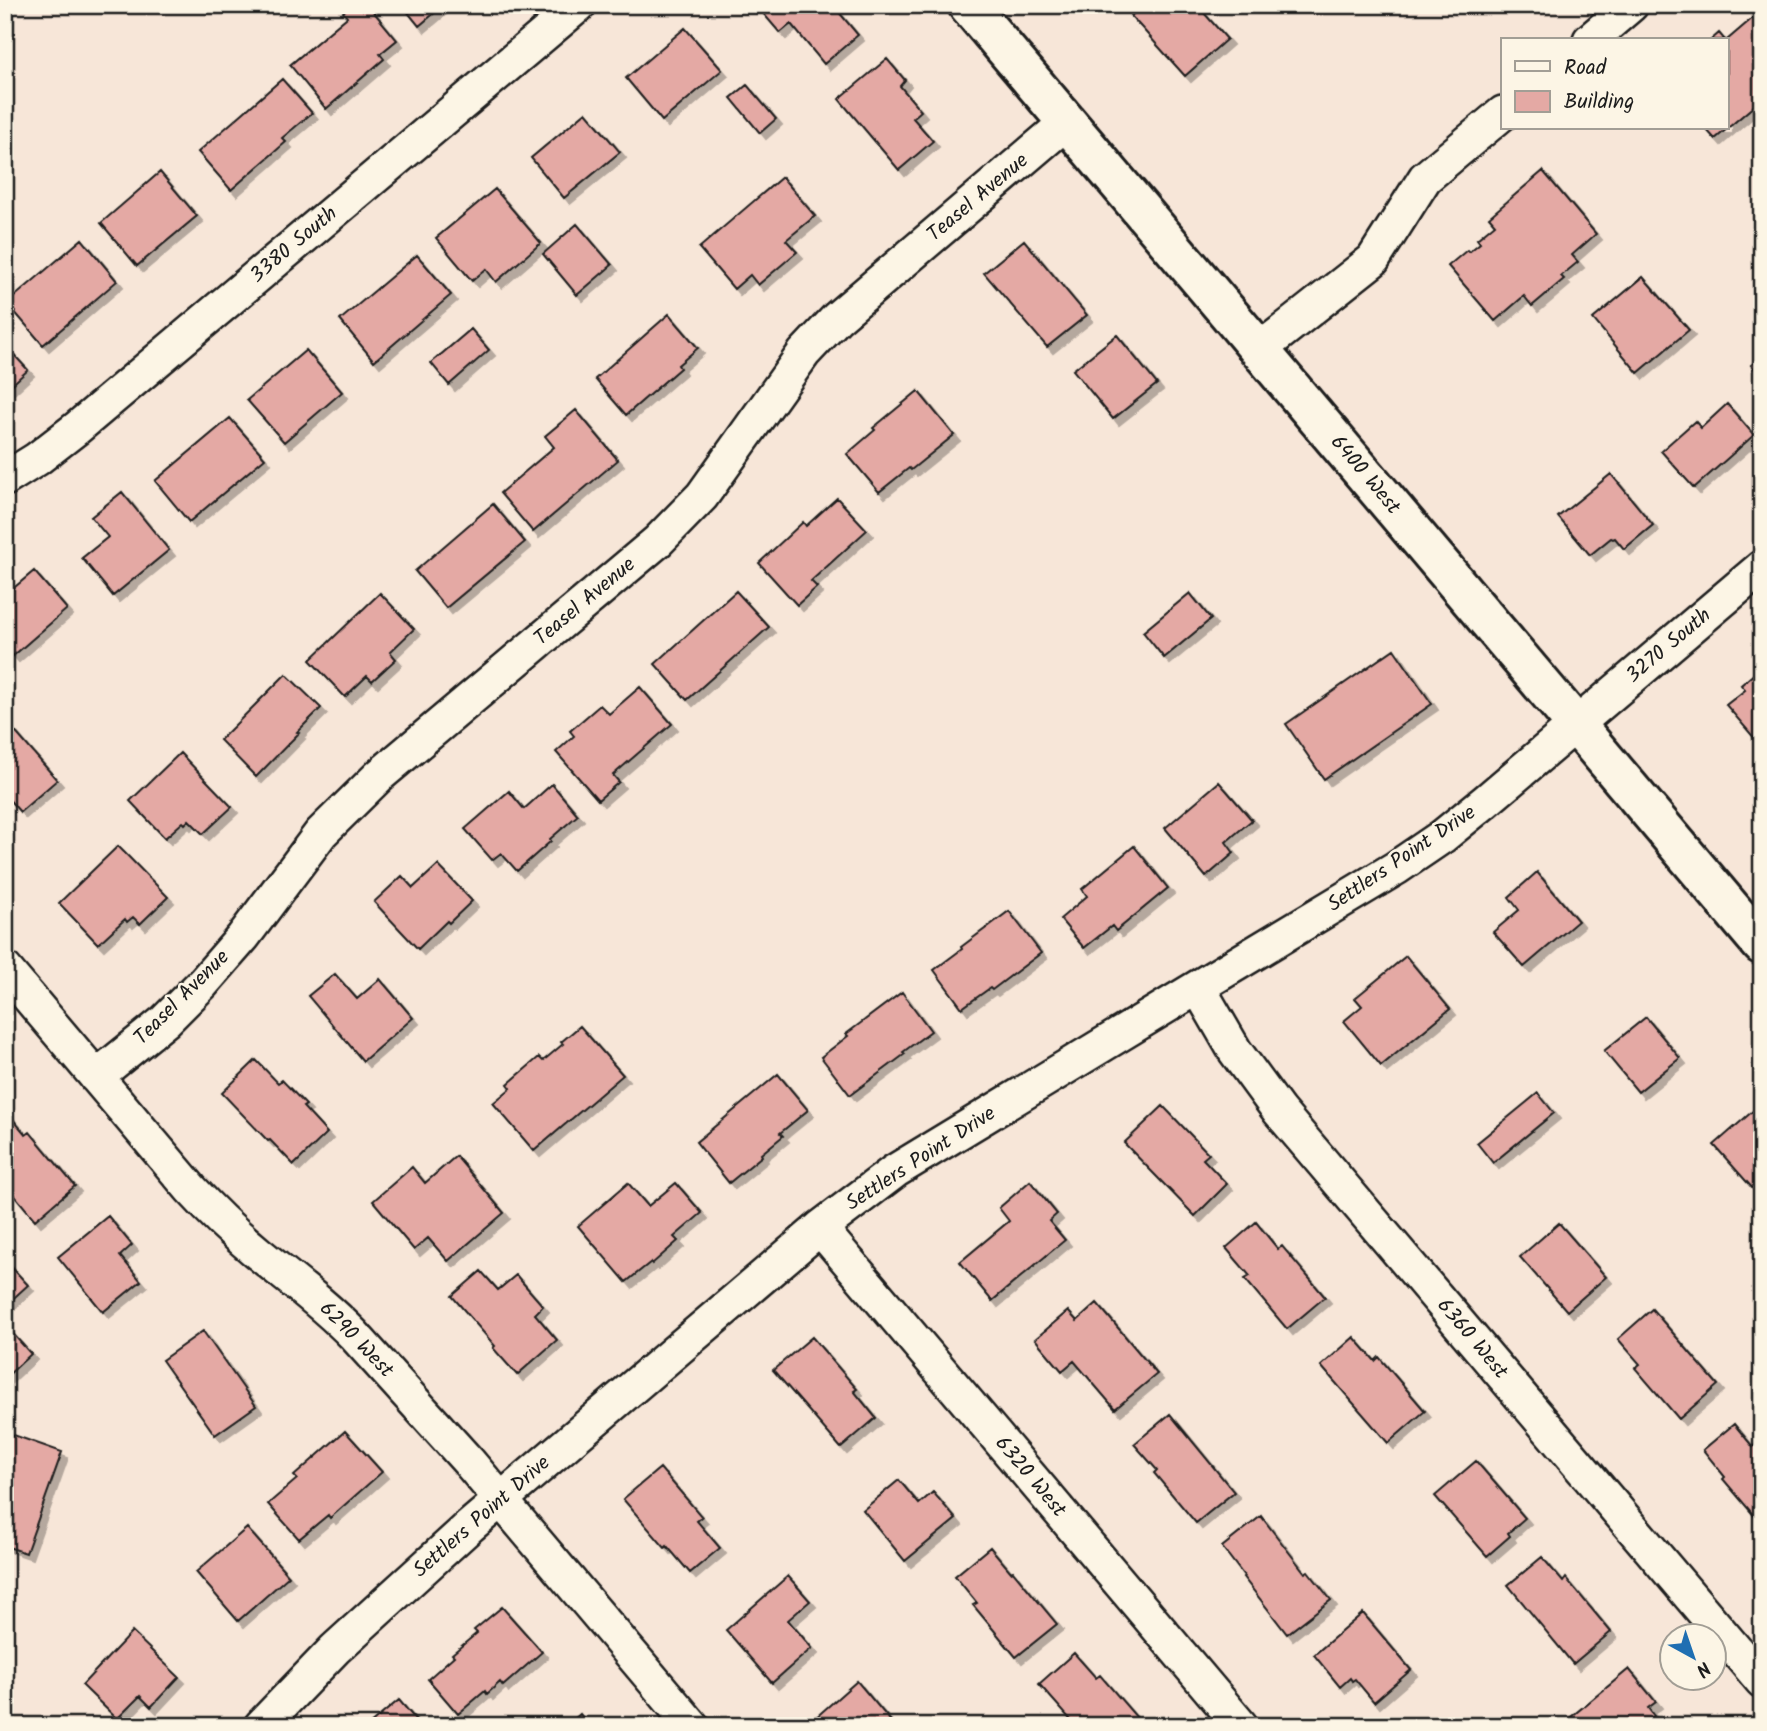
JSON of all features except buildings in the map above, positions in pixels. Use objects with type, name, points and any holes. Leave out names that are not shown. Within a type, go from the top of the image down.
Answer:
[{"type":"street","name":"3380 South","points":[[5,480],[88,419],[579,5]]},
{"type":"street","name":"6400 West","points":[[968,5],[1762,945]]},
{"type":"street","points":[[1592,38],[1631,5]]},
{"type":"street","points":[[1259,349],[1373,260],[1425,178],[1501,115]]},
{"type":"street","name":"Teasel Avenue","points":[[96,1077],[165,1021],[203,983],[243,937],[321,833],[380,775],[658,541],[702,496],[804,353],[837,318],[1067,122]]},
{"type":"street","name":"3270 South","points":[[1576,725],[1762,567]]},
{"type":"street","name":"Settlers Point Drive","points":[[261,1726],[335,1649],[500,1499],[856,1199],[895,1171],[1347,899],[1415,855],[1443,836],[1576,725]]},
{"type":"street","name":"6290 West","points":[[5,969],[213,1213],[336,1316],[468,1461],[692,1726]]},
{"type":"street","name":"6360 West","points":[[1198,987],[1235,1051],[1279,1111],[1762,1681]]},
{"type":"street","name":"6320 West","points":[[820,1228],[1241,1726]]}]
